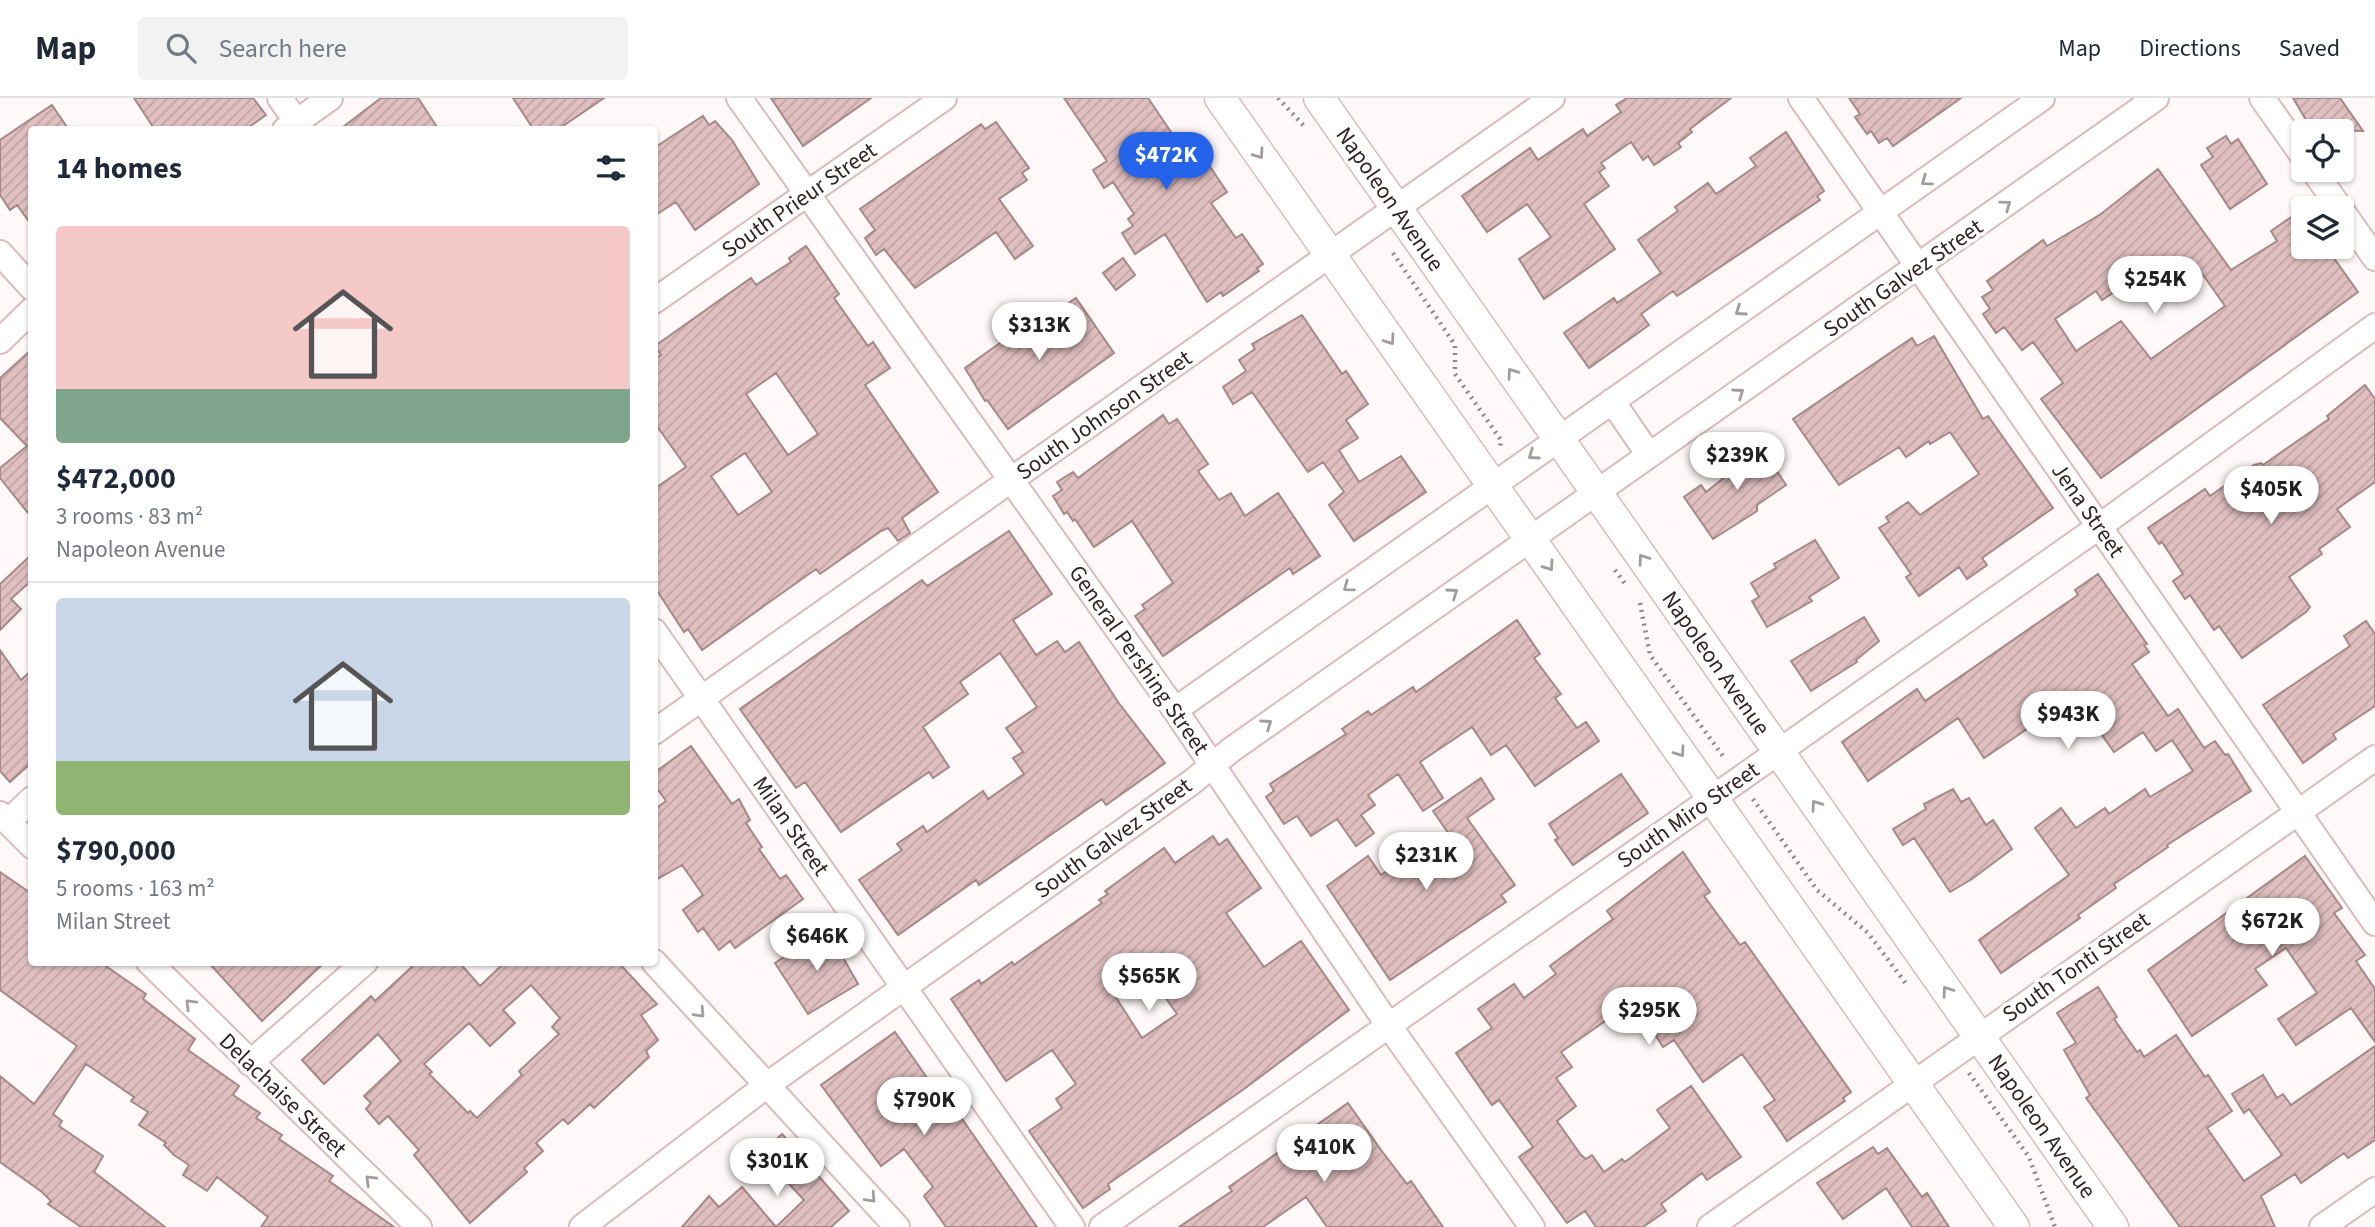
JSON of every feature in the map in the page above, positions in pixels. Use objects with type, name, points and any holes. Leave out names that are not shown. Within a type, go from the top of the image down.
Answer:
[{"type":"main road","points":[[1220,98],[2014,1227]]},
{"type":"main road","name":"Napoleon Avenue","points":[[1319,98],[1385,216],[1558,438],[2113,1227]]},
{"type":"street","points":[[280,98],[294,126]]},
{"type":"street","points":[[296,126],[330,98]]},
{"type":"street","name":"General Pershing Street","points":[[739,98],[1175,710],[1389,1026],[1532,1227]]},
{"type":"street","name":"South Prieur Street","points":[[658,298],[944,98]]},
{"type":"street","name":"South Johnson Street","points":[[658,729],[1552,98]]},
{"type":"street","name":"Jena Street","points":[[1801,98],[2375,923]]},
{"type":"street","points":[[1175,710],[1491,484],[1882,213],[2042,98]]},
{"type":"street","name":"South Galvez Street","points":[[582,1227],[767,1085],[903,987],[1530,538],[1920,267],[2156,98]]},
{"type":"street","points":[[2262,98],[2291,139]]},
{"type":"street","points":[[2354,228],[2375,258]]},
{"type":"street","points":[[0,253],[28,284]]},
{"type":"street","points":[[0,341],[28,314]]},
{"type":"street","name":"South Miro Street","points":[[1102,1227],[2099,526],[2375,326]]},
{"type":"street","points":[[1612,401],[1649,455]]},
{"type":"street","name":"Milan Street","points":[[658,637],[1072,1227]]},
{"type":"street","name":"South Tonti Street","points":[[1710,1227],[2375,758]]},
{"type":"street","points":[[28,802],[4,818],[28,842]]},
{"type":"street","name":"Delachaise Street","points":[[153,966],[419,1227]]},
{"type":"street","points":[[250,1063],[360,966]]},
{"type":"street","points":[[658,966],[897,1227]]},
{"type":"street","points":[[2322,1227],[2375,1190]]},
{"type":"path","points":[[1278,98],[1305,128]]},
{"type":"path","points":[[1385,216],[1455,345],[1455,374],[1501,440],[1499,456]]},
{"type":"path","points":[[1614,568],[1628,587]]},
{"type":"path","points":[[1634,596],[1641,605],[1650,655],[1725,760]]},
{"type":"path","points":[[1752,799],[1817,890],[1868,933],[1909,987]]},
{"type":"path","points":[[1968,1072],[2029,1157],[2055,1227]]},
{"type":"building","points":[[134,98],[253,98],[266,115],[251,126],[152,126]]},
{"type":"building","points":[[381,98],[418,98],[436,126],[344,126]]},
{"type":"building","points":[[513,98],[604,98],[563,126],[531,126]]},
{"type":"building","points":[[771,98],[871,98],[803,146]]},
{"type":"building","points":[[1064,98],[1148,98],[1198,172],[1209,165],[1227,192],[1211,203],[1236,238],[1242,234],[1263,264],[1257,268],[1259,271],[1223,296],[1221,292],[1207,302],[1165,234],[1135,254],[1122,233],[1133,226],[1128,219],[1134,214],[1113,182],[1104,188],[1093,170],[1107,161]]},
{"type":"building","points":[[1627,98],[1731,98],[1690,129],[1692,132],[1678,143],[1681,147],[1654,165],[1648,156],[1643,160],[1631,142],[1601,163],[1605,168],[1599,172],[1609,186],[1584,204],[1615,249],[1544,299],[1519,259],[1551,237],[1527,204],[1487,232],[1462,196],[1530,148],[1538,160],[1583,129],[1587,136],[1621,112],[1616,105]]},
{"type":"building","points":[[1849,98],[1961,98],[1893,146],[1887,138],[1879,143],[1871,131],[1867,134],[1855,117],[1860,114]]},
{"type":"building","points":[[2293,98],[2340,98],[2363,131],[2354,131],[2354,119],[2305,119]]},
{"type":"building","points":[[52,105],[66,126],[28,126],[28,220],[17,205],[10,210],[0,195],[0,140]]},
{"type":"building","points":[[703,116],[709,125],[715,121],[732,140],[759,184],[695,230],[676,202],[658,213],[658,145]]},
{"type":"building","points":[[996,122],[1029,168],[1022,173],[1027,180],[999,199],[1033,246],[1015,259],[996,232],[915,288],[884,249],[876,255],[865,238],[875,230],[860,209],[981,124],[985,129]]},
{"type":"building","points":[[1786,132],[1824,191],[1817,196],[1820,200],[1677,296],[1673,291],[1641,314],[1649,325],[1589,368],[1564,333],[1614,298],[1617,303],[1661,273],[1638,240],[1678,211],[1675,207],[1708,183],[1716,194],[1756,166],[1750,158]]},
{"type":"building","points":[[2226,136],[2231,144],[2238,139],[2267,184],[2230,209],[2201,165],[2213,157],[2207,148]]},
{"type":"building","points":[[2158,169],[2231,270],[2277,241],[2271,231],[2291,217],[2291,259],[2335,259],[2358,292],[2101,478],[2041,399],[2063,383],[2033,342],[2022,350],[2004,327],[1996,333],[1983,314],[1990,309],[1982,297],[1993,290],[1987,281],[2043,240],[2047,246],[2101,214]],"holes":[[[2196,265],[2225,306],[2151,359],[2121,321],[2076,351],[2055,319],[2096,291],[2102,300],[2149,269],[2163,288]]]},
{"type":"building","points":[[806,246],[839,294],[834,298],[868,346],[873,342],[890,368],[865,385],[938,492],[902,518],[910,533],[898,541],[888,528],[881,531],[820,574],[816,569],[702,650],[688,629],[684,632],[658,592],[658,486],[686,467],[658,428],[658,357],[661,355],[658,344],[751,278],[756,285],[791,262],[789,258]],"holes":[[[776,373],[818,434],[788,455],[746,394]],[[745,453],[772,492],[738,515],[711,476]]]},
{"type":"building","points":[[1123,258],[1135,275],[1116,290],[1103,273]]},
{"type":"building","points":[[1076,298],[1114,353],[1008,429],[987,400],[985,401],[965,368],[1042,313],[1046,318]]},
{"type":"building","points":[[1302,315],[1342,374],[1346,371],[1368,404],[1346,420],[1358,438],[1339,450],[1359,482],[1401,456],[1426,492],[1354,541],[1329,505],[1344,492],[1323,462],[1308,472],[1252,392],[1233,404],[1223,387],[1246,371],[1239,360],[1255,349],[1252,344]]},
{"type":"building","points":[[1934,336],[1983,419],[1988,416],[2053,508],[1982,558],[1987,565],[1967,579],[1959,567],[1919,596],[1906,577],[1911,574],[1879,528],[1889,522],[1886,517],[1908,502],[1920,515],[1979,474],[1950,432],[1930,444],[1929,441],[1906,457],[1899,447],[1839,485],[1793,419],[1912,338],[1917,346]]},
{"type":"building","points":[[28,353],[28,513],[0,478],[0,468],[27,446],[0,418],[0,378]]},
{"type":"building","points":[[2365,385],[2375,399],[2375,482],[2337,509],[2350,527],[2319,549],[2322,554],[2289,577],[2310,607],[2242,658],[2219,626],[2214,630],[2190,595],[2185,599],[2173,581],[2183,574],[2162,542],[2159,544],[2148,528],[2205,489],[2210,496],[2254,465],[2263,465],[2329,419],[2327,416]]},
{"type":"building","points":[[1163,415],[1169,424],[1177,419],[1208,464],[1198,471],[1219,500],[1231,493],[1245,516],[1278,493],[1320,556],[1293,574],[1290,568],[1163,656],[1135,616],[1145,609],[1142,605],[1173,583],[1132,521],[1094,547],[1075,519],[1073,521],[1067,512],[1064,514],[1053,496],[1062,490],[1057,482],[1073,472],[1078,478]]},
{"type":"building","points":[[1758,442],[1786,485],[1757,505],[1757,511],[1713,539],[1684,497],[1701,485],[1706,492],[1725,477],[1733,464],[1731,460]]},
{"type":"building","points":[[1009,531],[1052,594],[1013,620],[1036,655],[1057,641],[1065,652],[1079,642],[1118,702],[1165,763],[1106,805],[1102,799],[979,885],[976,880],[898,935],[859,880],[902,850],[897,844],[923,826],[927,832],[983,791],[988,799],[1024,774],[1013,758],[1023,752],[1006,728],[1037,707],[1000,653],[960,682],[968,694],[923,727],[949,767],[933,778],[929,772],[841,832],[805,782],[796,788],[740,709],[922,580],[927,586]]},
{"type":"building","points":[[1815,540],[1839,578],[1809,597],[1812,601],[1767,627],[1752,601],[1759,597],[1751,583],[1776,568],[1774,564]]},
{"type":"building","points":[[28,558],[28,584],[11,599],[21,609],[0,630],[0,584]]},
{"type":"building","points":[[2098,574],[2147,644],[2144,645],[2149,652],[2132,664],[2168,716],[2178,709],[2204,748],[2215,741],[2225,755],[2228,754],[2251,791],[2167,845],[2168,847],[2114,884],[2116,888],[2078,915],[2080,918],[2001,973],[1979,940],[2069,875],[2035,828],[2061,808],[2076,828],[2105,808],[2109,814],[2145,789],[2150,797],[2193,771],[2172,740],[2156,751],[2143,732],[2114,752],[2085,711],[2064,725],[2055,710],[1984,758],[1958,718],[1868,781],[1842,742],[1917,689],[1925,701],[2078,595],[2075,590]]},
{"type":"building","points":[[1864,617],[1879,641],[1856,660],[1857,662],[1811,691],[1791,661]]},
{"type":"building","points":[[1517,620],[1540,654],[1534,658],[1561,694],[1555,698],[1577,728],[1586,722],[1599,741],[1535,786],[1506,745],[1491,755],[1472,727],[1420,762],[1443,798],[1423,811],[1398,774],[1368,795],[1375,805],[1361,815],[1374,833],[1356,846],[1337,819],[1311,836],[1297,816],[1284,824],[1266,797],[1274,791],[1270,784],[1346,734],[1342,729],[1368,711],[1371,715],[1413,687],[1416,692]]},
{"type":"building","points":[[2366,621],[2375,634],[2375,706],[2333,734],[2336,739],[2303,763],[2263,705],[2350,646],[2344,636]]},
{"type":"building","points":[[0,650],[21,680],[28,674],[28,766],[10,782],[0,771]]},
{"type":"building","points":[[691,746],[732,804],[739,799],[750,820],[746,823],[762,847],[759,849],[780,879],[786,875],[803,899],[735,948],[730,941],[719,950],[703,928],[698,932],[683,910],[703,895],[682,865],[658,879],[658,807],[666,801],[658,790],[658,770]]},
{"type":"building","points":[[1621,774],[1648,813],[1573,865],[1555,840],[1558,838],[1549,824]]},
{"type":"building","points":[[1481,778],[1494,799],[1467,818],[1515,885],[1501,895],[1506,902],[1390,980],[1327,886],[1368,856],[1381,875],[1391,868],[1396,875],[1410,866],[1423,884],[1454,863],[1448,855],[1458,847],[1433,811]]},
{"type":"building","points":[[1953,789],[1961,802],[1969,798],[1986,825],[1993,820],[2012,849],[1950,892],[1914,838],[1903,845],[1893,829],[1926,809],[1924,804]]},
{"type":"building","points":[[1213,836],[1219,845],[1227,839],[1261,888],[1226,913],[1264,967],[1301,941],[1349,1010],[1244,1089],[1108,1184],[1110,1189],[1083,1208],[1029,1131],[1062,1108],[1056,1099],[1076,1084],[1052,1050],[1006,1081],[951,999],[979,980],[981,984],[1012,962],[1014,965],[1102,903],[1099,900],[1108,894],[1105,891],[1164,848],[1175,863]],"holes":[[[1147,972],[1177,1014],[1142,1038],[1115,996]]]},
{"type":"building","points":[[1683,852],[1710,892],[1704,896],[1740,945],[1745,942],[1851,1092],[1843,1098],[1845,1101],[1787,1141],[1764,1107],[1775,1100],[1742,1054],[1703,1082],[1674,1040],[1663,1047],[1634,1001],[1561,1052],[1572,1067],[1556,1078],[1576,1106],[1557,1121],[1581,1155],[1586,1159],[1592,1155],[1604,1172],[1622,1159],[1625,1162],[1670,1128],[1657,1110],[1691,1086],[1741,1157],[1707,1180],[1702,1173],[1661,1204],[1666,1211],[1643,1227],[1596,1227],[1585,1211],[1567,1223],[1519,1157],[1533,1147],[1499,1100],[1492,1105],[1456,1053],[1492,1028],[1478,1009],[1514,984],[1524,998],[1556,974],[1550,966],[1613,919],[1607,911]]},
{"type":"building","points":[[2305,856],[2342,908],[2334,913],[2365,955],[2356,961],[2375,989],[2375,1042],[2351,1008],[2296,1045],[2278,1019],[2317,993],[2286,948],[2255,969],[2267,985],[2192,1036],[2148,970]]},
{"type":"building","points":[[0,872],[28,891],[28,966],[106,966],[146,994],[143,999],[195,1039],[188,1050],[239,1086],[233,1095],[260,1113],[256,1118],[282,1135],[279,1139],[333,1176],[329,1181],[394,1227],[261,1227],[268,1217],[217,1177],[207,1191],[183,1175],[189,1165],[174,1155],[164,1145],[166,1143],[139,1125],[148,1112],[131,1101],[134,1097],[86,1064],[53,1114],[62,1121],[59,1126],[103,1156],[94,1172],[165,1227],[81,1227],[48,1204],[51,1201],[42,1192],[0,1162],[0,1076],[34,1104],[77,1046],[0,990]]},
{"type":"building","points":[[823,931],[830,942],[833,940],[858,984],[808,1014],[775,963]]},
{"type":"building","points":[[212,966],[321,966],[262,1021]]},
{"type":"building","points":[[413,966],[462,966],[480,986],[501,966],[622,966],[657,1004],[641,1015],[658,1040],[646,1051],[649,1057],[594,1108],[590,1104],[568,1124],[563,1119],[536,1143],[543,1151],[524,1168],[527,1172],[470,1223],[414,1155],[419,1150],[388,1116],[379,1124],[366,1109],[371,1103],[364,1096],[401,1061],[378,1034],[324,1084],[302,1060],[371,996],[375,1001]],"holes":[[[531,985],[560,1018],[552,1027],[559,1034],[519,1071],[522,1075],[477,1118],[470,1111],[468,1113],[429,1074],[432,1072],[424,1064],[469,1023],[490,1046],[515,1023],[503,1010]]]},
{"type":"building","points":[[2098,987],[2117,1017],[2114,1019],[2137,1052],[2140,1050],[2144,1057],[2176,1035],[2205,1077],[2208,1075],[2232,1111],[2207,1128],[2244,1181],[2282,1155],[2249,1109],[2244,1113],[2232,1094],[2263,1075],[2277,1098],[2283,1094],[2291,1105],[2375,1046],[2375,1140],[2348,1158],[2344,1153],[2301,1183],[2295,1174],[2261,1196],[2275,1227],[2180,1227],[2086,1098],[2090,1095],[2064,1050],[2076,1043],[2057,1013]]},
{"type":"building","points":[[895,1032],[956,1119],[960,1116],[1037,1227],[946,1227],[924,1196],[933,1187],[904,1149],[881,1166],[821,1085]]},
{"type":"building","points":[[1348,1103],[1407,1184],[1411,1181],[1443,1227],[1327,1227],[1306,1197],[1263,1227],[1179,1227],[1232,1191],[1229,1187]]},
{"type":"building","points":[[782,1134],[849,1211],[831,1227],[776,1227],[804,1200],[761,1154]]},
{"type":"building","points":[[1873,1147],[1878,1154],[1887,1148],[1922,1197],[1927,1193],[1949,1227],[1912,1227],[1886,1188],[1843,1219],[1817,1183]]},
{"type":"building","points":[[742,1187],[776,1227],[682,1227],[709,1196],[719,1207]]}]
